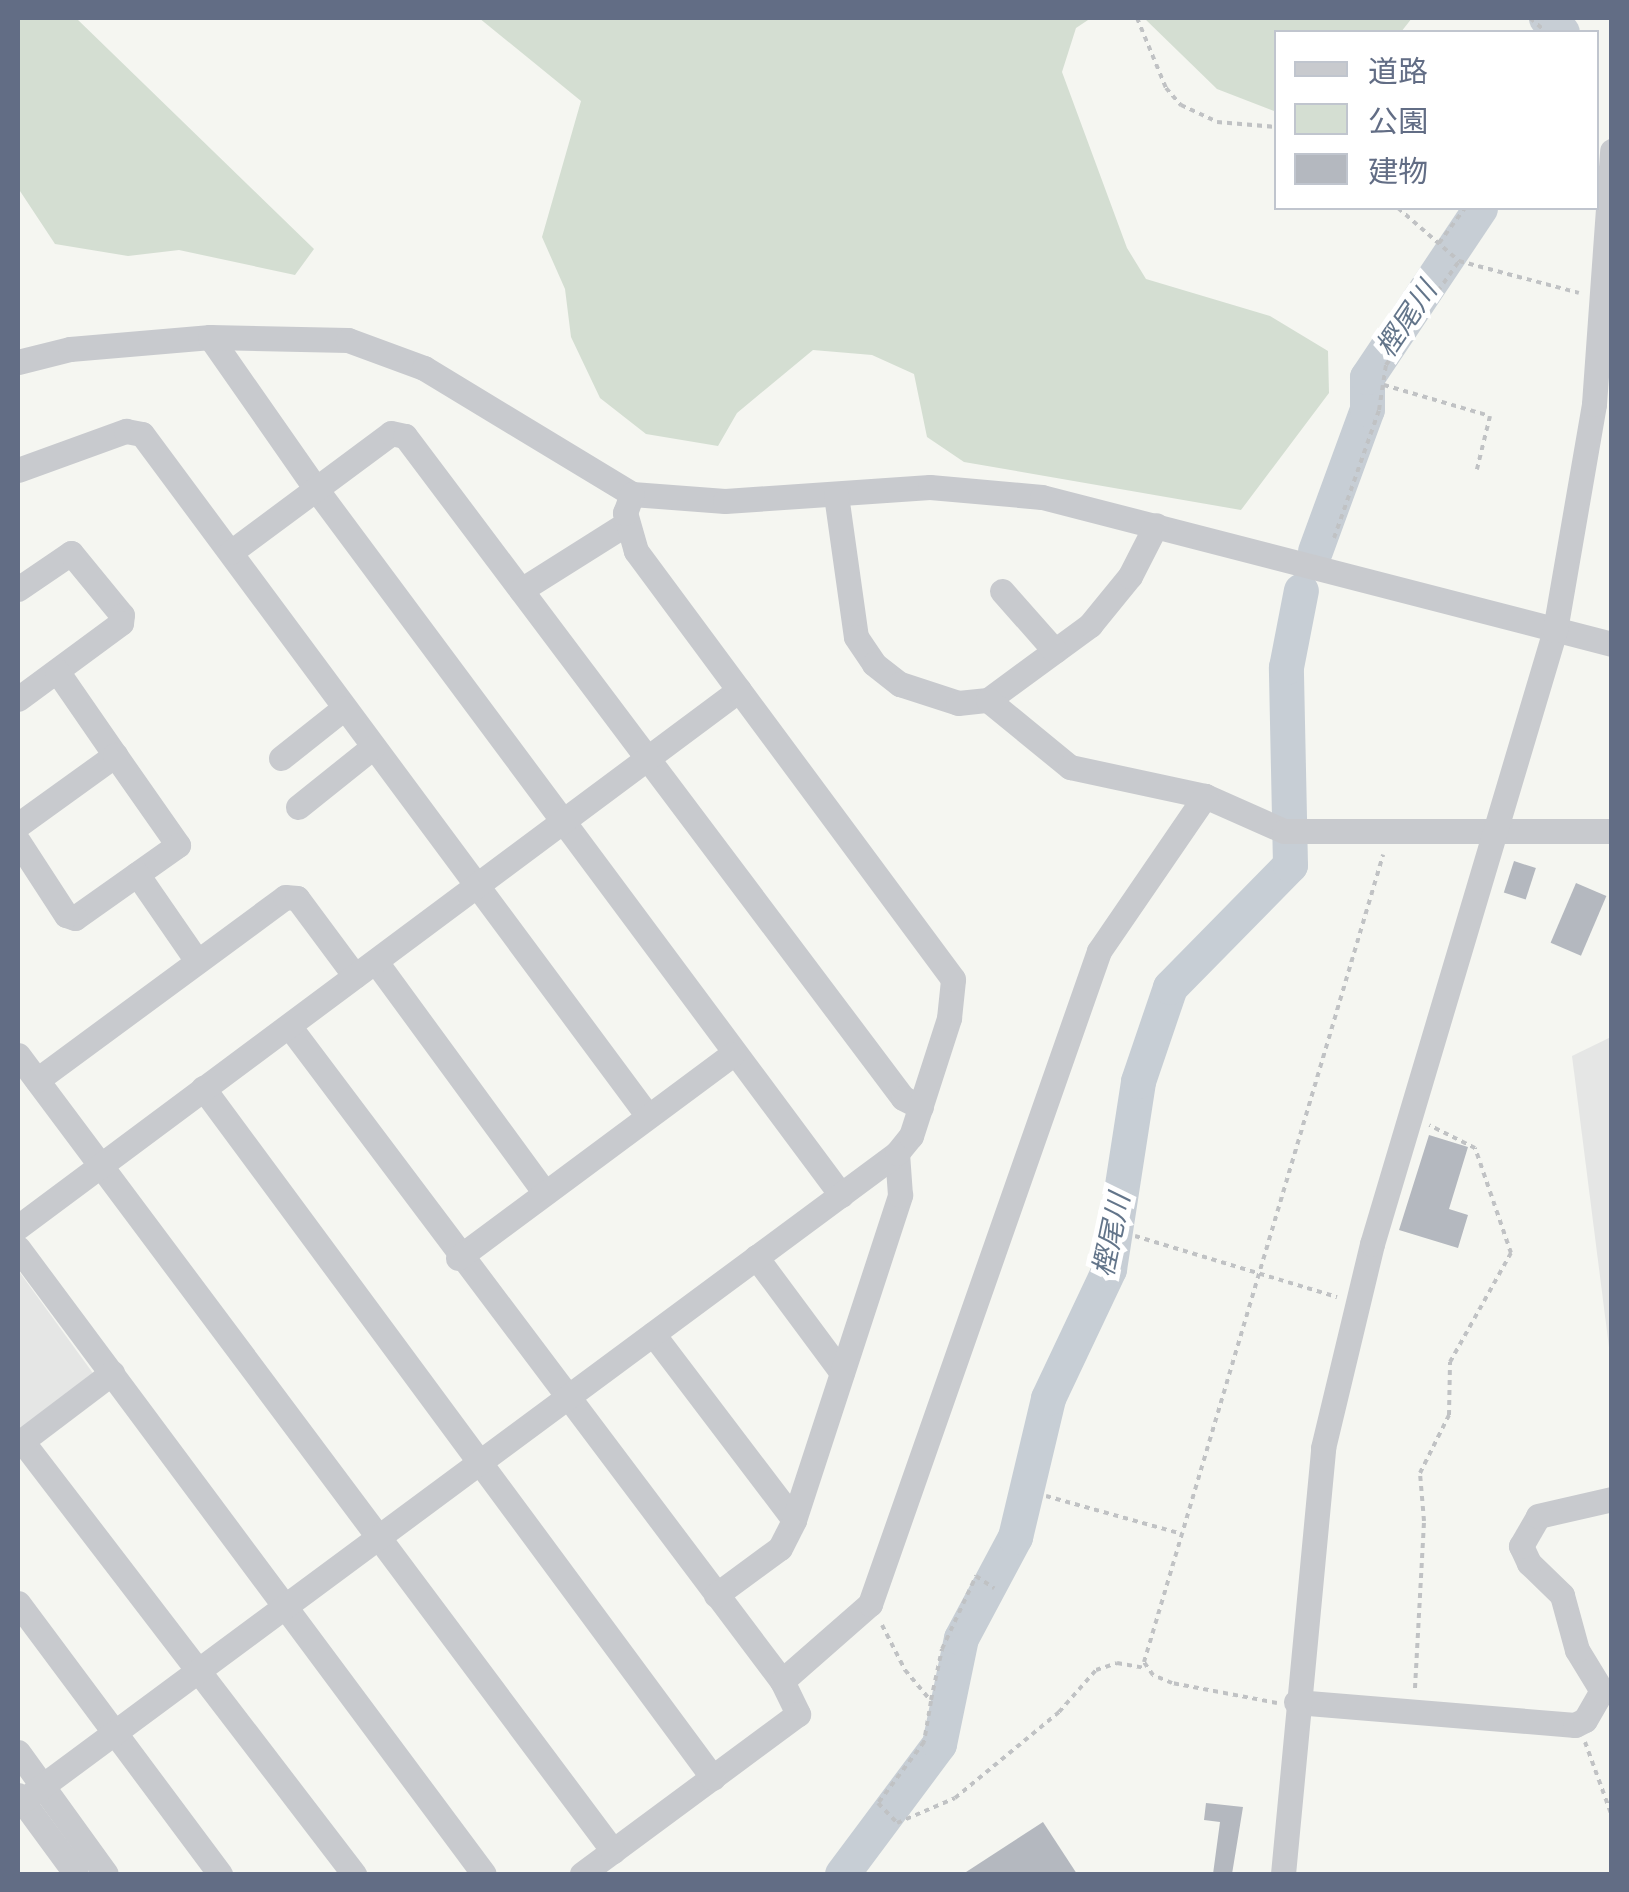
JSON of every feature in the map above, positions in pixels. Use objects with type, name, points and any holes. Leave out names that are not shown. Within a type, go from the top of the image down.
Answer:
[{"type":"street","points":[[1283,1874],[1318,1482],[1356,1303],[1555,630],[1594,404],[1612,151]]},
{"type":"street","points":[[18,362],[70,350],[210,337],[326,338],[384,350],[632,494],[690,502],[970,488],[1042,497],[1612,644]]},
{"type":"street","points":[[210,337],[316,489],[733,1054],[841,1194]]},
{"type":"street","points":[[18,470],[136,430],[231,552],[648,1116]]},
{"type":"street","points":[[231,552],[390,434],[405,436],[902,1098],[922,1108]]},
{"type":"street","points":[[25,1796],[897,1154],[922,1108],[949,1018],[953,979],[636,551],[626,524],[632,494]]},
{"type":"street","points":[[836,495],[856,637],[874,664],[928,698],[988,700],[1070,767],[1206,796],[1294,832],[1612,831]]},
{"type":"street","points":[[521,590],[626,524]]},
{"type":"street","points":[[988,700],[1090,625],[1130,576],[1156,525]]},
{"type":"street","points":[[18,589],[72,553],[122,616],[18,699]]},
{"type":"street","points":[[1002,592],[1055,651]]},
{"type":"street","points":[[18,841],[71,918],[176,848],[178,839],[57,670]]},
{"type":"street","points":[[18,1227],[739,690]]},
{"type":"street","points":[[280,758],[344,708]]},
{"type":"street","points":[[298,808],[372,747]]},
{"type":"street","points":[[18,825],[116,755]]},
{"type":"street","points":[[782,1681],[870,1604],[1098,951],[1206,796]]},
{"type":"street","points":[[137,874],[197,961]]},
{"type":"street","points":[[37,1080],[197,961],[292,898],[366,969],[545,1193]]},
{"type":"street","points":[[289,1026],[458,1258],[782,1681],[798,1714],[582,1874]]},
{"type":"street","points":[[18,1054],[613,1851]]},
{"type":"street","points":[[458,1258],[733,1054]]},
{"type":"street","points":[[203,1088],[713,1778]]},
{"type":"street","points":[[716,1596],[780,1548],[794,1520],[900,1195],[897,1154]]},
{"type":"street","points":[[18,1248],[484,1874]]},
{"type":"street","points":[[756,1257],[842,1373]]},
{"type":"street","points":[[652,1334],[794,1520]]},
{"type":"street","points":[[112,1373],[20,1442],[201,1670],[354,1874]]},
{"type":"street","points":[[1296,1702],[1580,1723],[1598,1706],[1602,1691],[1577,1650],[1562,1595],[1528,1563],[1521,1546],[1538,1516],[1612,1499]]},
{"type":"street","points":[[18,1603],[220,1874]]},
{"type":"street","points":[[18,1752],[25,1796],[76,1874]]},
{"type":"street","points":[[25,1796],[106,1874]]},
{"type":"path","points":[[1137,18],[1166,88],[1181,106],[1218,122],[1274,127]]},
{"type":"path","points":[[1400,210],[1459,260],[1604,295]]},
{"type":"path","points":[[1440,244],[1464,210]]},
{"type":"path","points":[[1334,538],[1393,352],[1459,260]]},
{"type":"path","points":[[1382,385],[1490,416],[1476,469]]},
{"type":"path","points":[[1145,1668],[1390,830]]},
{"type":"path","points":[[1410,1119],[1475,1148],[1511,1253],[1450,1362],[1449,1415],[1420,1473],[1424,1521],[1413,1712]]},
{"type":"path","points":[[1135,1236],[1356,1303]]},
{"type":"path","points":[[1046,1496],[1182,1534]]},
{"type":"path","points":[[994,1588],[976,1576],[942,1649],[924,1742],[878,1803],[893,1821],[915,1819],[955,1798],[1060,1712],[1096,1670],[1116,1663],[1145,1668],[1172,1683],[1296,1702]]},
{"type":"path","points":[[870,1604],[904,1670],[931,1701]]},
{"type":"path","points":[[1580,1723],[1612,1816]]},
{"type":"shaded area","points":[[1611,1037],[1611,1363],[1572,1056]]},
{"type":"shaded area","points":[[18,1270],[95,1376],[18,1433]]},
{"type":"green space","points":[[18,18],[76,18],[314,249],[295,275],[179,250],[128,256],[55,244],[18,188]]},
{"type":"green space","points":[[479,18],[1091,18],[1076,28],[1062,72],[1127,248],[1146,279],[1270,316],[1328,351],[1329,393],[1241,510],[964,462],[927,437],[914,374],[872,355],[813,350],[737,413],[718,446],[646,434],[600,398],[571,337],[565,289],[542,237],[581,101]]},
{"type":"green space","points":[[1144,18],[1412,18],[1403,30],[1274,30],[1274,111],[1217,89]]},
{"type":"building","points":[[1514,861],[1536,868],[1526,899],[1504,892]]},
{"type":"building","points":[[1576,883],[1606,896],[1581,956],[1551,943]]},
{"type":"building","points":[[1429,1135],[1468,1147],[1449,1209],[1468,1215],[1458,1248],[1399,1230]]},
{"type":"building","points":[[1206,1803],[1243,1807],[1232,1874],[1213,1874],[1220,1822],[1204,1820]]},
{"type":"building","points":[[1043,1822],[1077,1874],[963,1874]]},
{"type":"waterway","name":"樫尾川","points":[[1546,18],[1560,30]]},
{"type":"waterway","name":"樫尾川","points":[[1315,551],[1367,409],[1367,377],[1479,210]]},
{"type":"waterway","name":"樫尾川","points":[[842,1874],[939,1744],[961,1638],[1015,1537],[1048,1398],[1109,1269],[1138,1081],[1170,987],[1290,865],[1286,667],[1301,590]]}]
